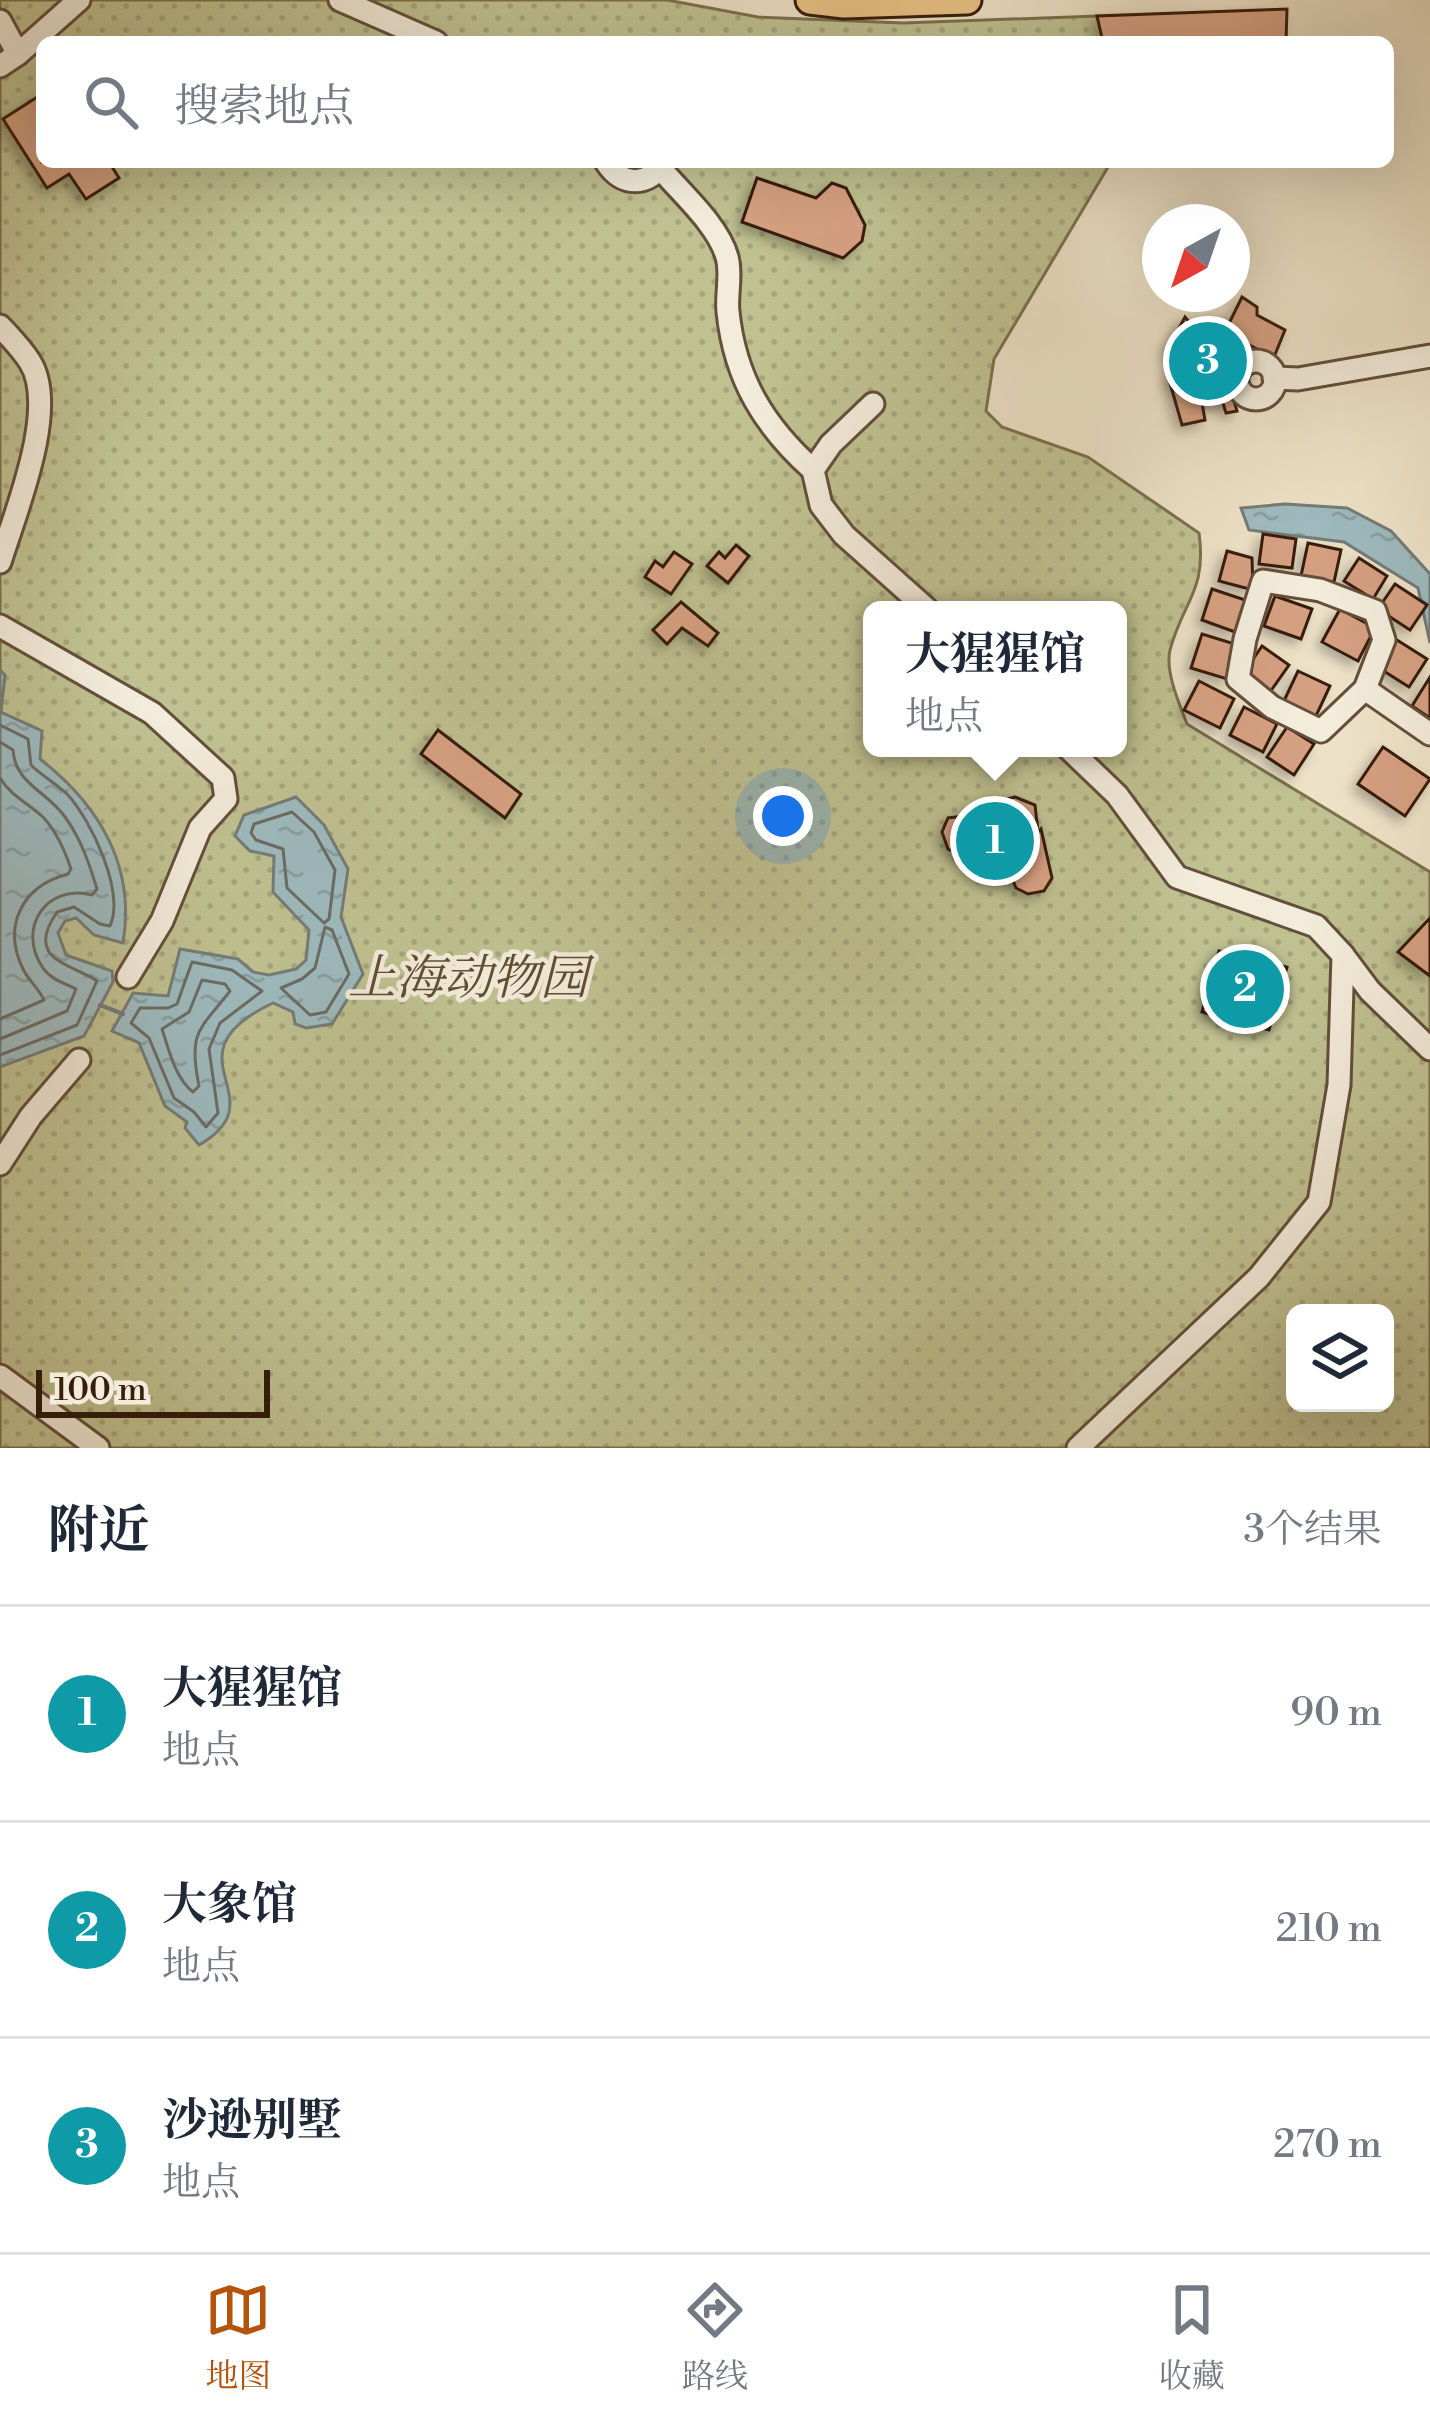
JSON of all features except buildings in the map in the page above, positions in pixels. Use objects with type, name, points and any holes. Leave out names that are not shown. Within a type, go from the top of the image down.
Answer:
[{"type":"main road","points":[[810,0],[844,4],[967,0]]},
{"type":"street","points":[[37,36],[79,0]]},
{"type":"street","points":[[340,0],[422,36]]},
{"type":"street","points":[[0,21],[9,60],[36,37]]},
{"type":"street","points":[[611,168],[632,182],[648,179],[659,168]]},
{"type":"street","points":[[664,168],[727,255],[732,347],[745,385],[773,430],[813,470],[821,506],[844,536],[918,601]]},
{"type":"street","points":[[0,326],[33,364],[41,401],[28,472],[0,562]]},
{"type":"street","points":[[1274,378],[1298,379],[1430,356]]},
{"type":"street","points":[[813,470],[831,444],[873,404]]},
{"type":"street","points":[[1264,581],[1320,590],[1376,611],[1384,640],[1365,689],[1321,731],[1271,707],[1238,679],[1264,581]]},
{"type":"street","points":[[0,626],[152,712],[223,778],[226,799],[200,828],[162,921],[128,977]]},
{"type":"street","points":[[1365,689],[1430,734]]},
{"type":"street","points":[[1077,757],[1117,795],[1177,877],[1316,926],[1370,991],[1430,1049]]},
{"type":"street","points":[[1078,1448],[1259,1277],[1319,1202],[1339,1085],[1343,956]]},
{"type":"street","points":[[0,1164],[79,1060]]},
{"type":"street","points":[[0,1376],[98,1448]]},
{"type":"green space","name":"上海动物园","points":[[0,0],[667,0],[758,17],[903,23],[1097,16],[1102,36],[36,36],[36,168],[1107,168],[994,359],[986,411],[1002,427],[1088,457],[1199,533],[1197,583],[1169,659],[1187,724],[1430,872],[1430,1448],[0,1448]]},
{"type":"water","points":[[1285,504],[1347,508],[1391,531],[1430,574],[1430,643],[1418,588],[1344,542],[1249,530],[1241,508]]},
{"type":"water","points":[[0,670],[5,675],[1,712],[42,731],[40,759],[80,796],[108,839],[124,888],[126,915],[123,943],[94,935],[76,918],[65,921],[58,933],[66,955],[112,971],[113,982],[84,1036],[0,1067]]},
{"type":"water","points":[[296,797],[324,825],[348,869],[341,917],[363,974],[332,1024],[306,1028],[295,1024],[293,1012],[273,1003],[241,1022],[226,1041],[222,1059],[229,1110],[221,1128],[199,1145],[185,1128],[187,1122],[165,1106],[139,1043],[112,1031],[133,993],[168,996],[180,949],[238,959],[253,972],[269,975],[296,969],[306,960],[309,930],[273,892],[274,856],[250,851],[235,836],[244,815]]},
{"type":"waterway","points":[[100,1005],[123,1014]]},
{"type":"place","name":"沙逊别墅","points":[[1208,361]]},
{"type":"place","name":"大猩猩馆","points":[[995,841]]},
{"type":"place","name":"大象馆","points":[[1245,989]]}]
